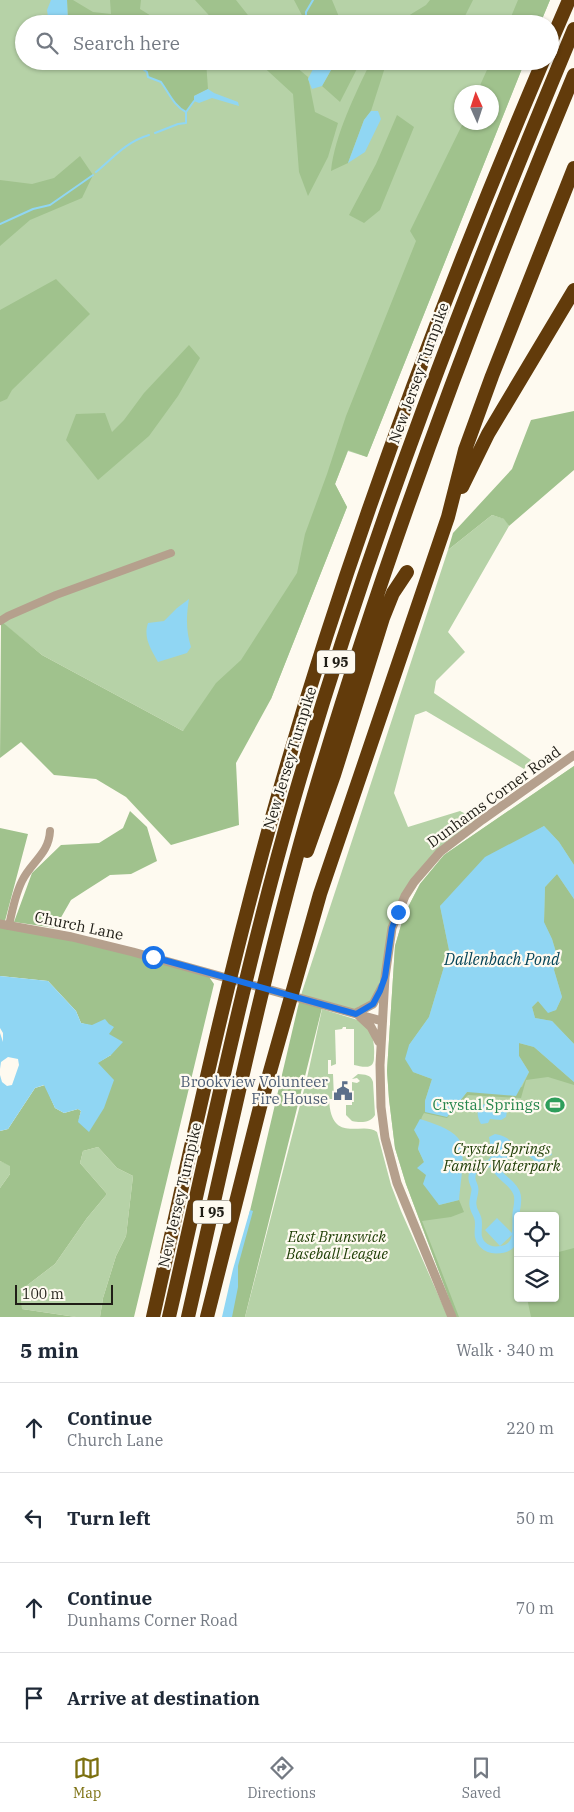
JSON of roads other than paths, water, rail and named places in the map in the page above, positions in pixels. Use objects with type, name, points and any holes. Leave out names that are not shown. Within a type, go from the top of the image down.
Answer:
[{"type":"highway","points":[[559,23],[569,0]]},
{"type":"highway","name":"New Jersey Turnpike","points":[[559,66],[574,29]]},
{"type":"highway","name":"New Jersey Turnpike","points":[[153,1317],[240,934],[306,699],[373,499],[425,354],[539,70]]},
{"type":"highway","name":"New Jersey Turnpike","points":[[169,1317],[241,1000],[273,873],[325,695],[389,504],[441,360],[484,248],[557,70]]},
{"type":"highway","name":"I 95","points":[[188,1317],[272,951],[311,806],[344,696],[458,365],[574,75]]},
{"type":"highway","name":"I 95","points":[[207,1317],[260,1107],[320,894],[448,517],[465,450],[574,168]]},
{"type":"highway","points":[[448,517],[488,434],[574,290]]},
{"type":"highway","points":[[272,951],[326,800],[383,618],[393,593],[407,572]]},
{"type":"street","points":[[0,621],[56,595],[171,553]]},
{"type":"street","name":"Dunhams Corner Road","points":[[452,1317],[397,1183],[386,1148],[381,1107],[380,1046],[389,944],[398,912],[405,896],[425,867],[454,840],[574,755]]},
{"type":"street","points":[[4,925],[22,881],[49,842],[50,831]]},
{"type":"street","name":"Church Lane","points":[[4,925],[81,939],[205,971],[382,1021]]},
{"type":"street","points":[[380,1046],[371,1027],[356,1014],[373,1004],[385,977]]},
{"type":"water","points":[[51,0],[67,0],[68,15],[48,15],[47,10]]},
{"type":"water","points":[[312,70],[331,70],[322,86],[312,89],[308,79]]},
{"type":"water","points":[[208,89],[238,102],[239,106],[212,98],[199,103],[194,101],[194,96]]},
{"type":"water","points":[[371,111],[378,111],[381,119],[365,152],[348,163],[364,120]]},
{"type":"water","points":[[189,599],[187,624],[191,647],[187,653],[158,662],[147,639],[148,623],[164,621]]},
{"type":"water","name":"Dallenbach Pond","points":[[544,826],[559,842],[574,865],[574,899],[557,874],[545,887],[544,922],[557,956],[554,970],[562,997],[556,1010],[548,1013],[538,1001],[532,1007],[535,1018],[552,1021],[574,1044],[574,1082],[534,1047],[519,1043],[519,1056],[529,1072],[516,1096],[467,1092],[447,1117],[425,1112],[425,1101],[432,1079],[413,1072],[405,1059],[409,1045],[429,1017],[449,950],[440,906],[485,857]]},
{"type":"water","points":[[0,976],[48,981],[76,1011],[81,1023],[92,1025],[105,1019],[114,1027],[109,1034],[123,1042],[111,1055],[98,1063],[114,1080],[104,1108],[89,1132],[78,1122],[81,1111],[78,1109],[64,1113],[55,1108],[44,1085],[35,1088],[8,1129],[0,1131],[0,1075],[2,1082],[7,1086],[12,1085],[19,1065],[18,1059],[8,1057],[1,1062],[0,1069],[0,1033],[3,1042],[3,1033],[0,1028]]},
{"type":"water","points":[[486,1104],[490,1108],[504,1108],[507,1111],[506,1117],[501,1120],[490,1119],[488,1123],[481,1124],[478,1110],[481,1105]]},
{"type":"water","points":[[420,1119],[450,1131],[455,1134],[461,1143],[463,1159],[459,1200],[439,1205],[423,1184],[426,1175],[417,1168],[424,1162],[418,1149],[420,1141],[414,1130]]},
{"type":"water","points":[[495,1134],[507,1138],[515,1152],[515,1157],[502,1162],[500,1170],[486,1163],[492,1155],[489,1137]]},
{"type":"water","points":[[543,1145],[549,1148],[552,1155],[545,1157],[543,1163],[537,1163],[528,1155],[530,1150]]},
{"type":"water","points":[[250,1210],[253,1211],[238,1266],[238,1287],[232,1317],[222,1317],[233,1269]]},
{"type":"water","points":[[497,1218],[513,1234],[500,1246],[485,1230]]},
{"type":"waterway","points":[[306,15],[313,0]]},
{"type":"waterway","points":[[144,70],[148,77],[161,82],[175,103],[186,112],[194,101]]},
{"type":"waterway","points":[[155,133],[178,124],[186,123],[186,112]]},
{"type":"waterway","points":[[96,172],[127,146],[149,135]]},
{"type":"waterway","points":[[0,224],[33,209],[50,205],[93,175]]},
{"type":"waterway","points":[[489,1164],[480,1166],[473,1172],[472,1180],[475,1189],[473,1203],[478,1219],[480,1241],[487,1248],[496,1250],[504,1249],[513,1242],[516,1231],[518,1204],[515,1190],[496,1169]]},
{"type":"place","name":"Brookview Volunteer Fire House","points":[[343,1091]]},
{"type":"place","name":"Crystal Springs","points":[[555,1105]]},
{"type":"park label","name":"Crystal Springs Family Waterpark","points":[[502,1158]]},
{"type":"park label","name":"East Brunswick Baseball League","points":[[337,1246]]}]
